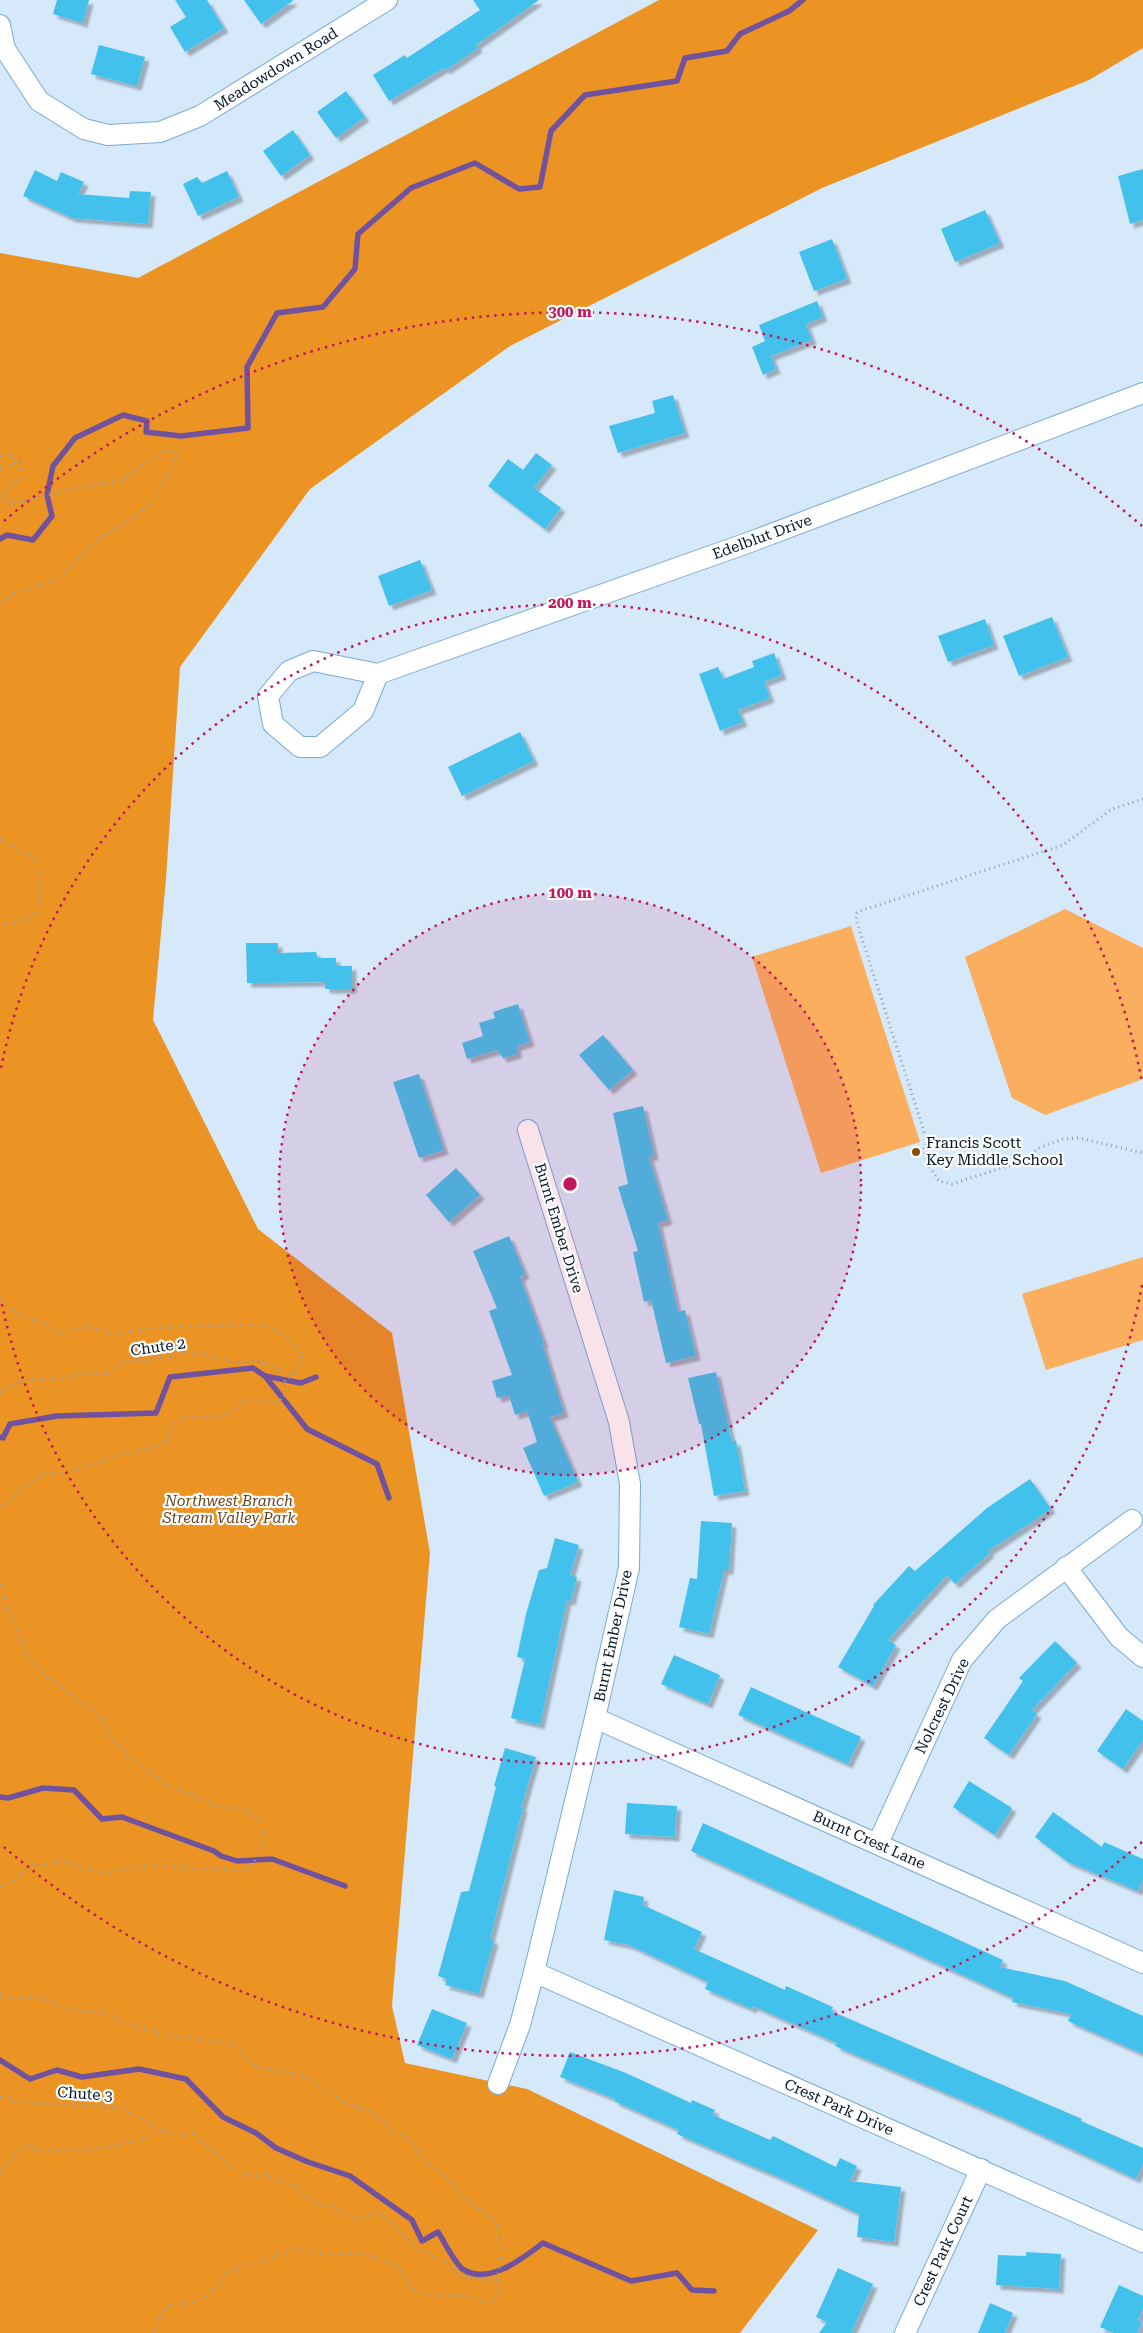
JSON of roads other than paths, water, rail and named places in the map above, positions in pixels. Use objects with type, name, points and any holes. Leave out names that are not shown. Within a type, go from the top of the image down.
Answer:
[{"type":"street","name":"Meadowdown Road","points":[[0,25],[5,49],[39,101],[84,129],[108,135],[160,132],[200,116],[388,0]]},
{"type":"street","name":"Edelblut Drive","points":[[378,674],[753,541],[1143,393]]},
{"type":"street","points":[[313,661],[378,674],[362,711],[320,748],[300,747],[273,724],[268,696],[289,671],[313,661]]},
{"type":"street","name":"Burnt Ember Drive","points":[[498,2084],[520,2025],[534,1972],[595,1718],[628,1568],[630,1484],[619,1422],[528,1130]]},
{"type":"street","name":"Nolcrest Drive","points":[[878,1844],[962,1660],[997,1619],[1132,1520]]},
{"type":"street","points":[[1066,1567],[1119,1637],[1143,1657]]},
{"type":"street","name":"Burnt Crest Lane","points":[[595,1718],[1143,1963]]},
{"type":"street","name":"Crest Park Drive","points":[[534,1972],[1143,2242]]},
{"type":"street","name":"Crest Park Court","points":[[905,2333],[981,2169]]},
{"type":"waterway","points":[[0,539],[7,535],[33,540],[52,516],[47,495],[53,466],[75,438],[123,415],[147,421],[146,432],[181,436],[248,428],[247,367],[277,313],[323,307],[355,269],[358,234],[411,188],[475,163],[519,189],[540,187],[551,131],[585,95],[677,81],[685,58],[727,51],[740,34],[789,11],[803,0]]},
{"type":"waterway","points":[[0,1437],[3,1438],[10,1424],[57,1416],[156,1413],[170,1377],[253,1368],[265,1376],[307,1429],[377,1464],[389,1498]]},
{"type":"waterway","points":[[265,1376],[301,1383],[316,1377]]},
{"type":"waterway","points":[[0,1797],[8,1798],[43,1788],[74,1790],[102,1819],[122,1817],[237,1861],[272,1859],[345,1886]]},
{"type":"waterway","points":[[0,2060],[30,2079],[57,2070],[82,2077],[139,2069],[186,2079],[223,2117],[256,2133],[276,2148],[308,2162],[350,2176],[412,2220],[422,2241],[438,2232],[457,2264],[464,2270],[474,2274],[495,2272],[506,2268],[543,2243],[631,2281],[677,2273],[692,2290],[714,2291]]},
{"type":"place","name":"Francis Scott Key Middle School","points":[[916,1152]]},
{"type":"park label","name":"Northwest Branch Stream Valley Park","points":[[229,1510]]}]
